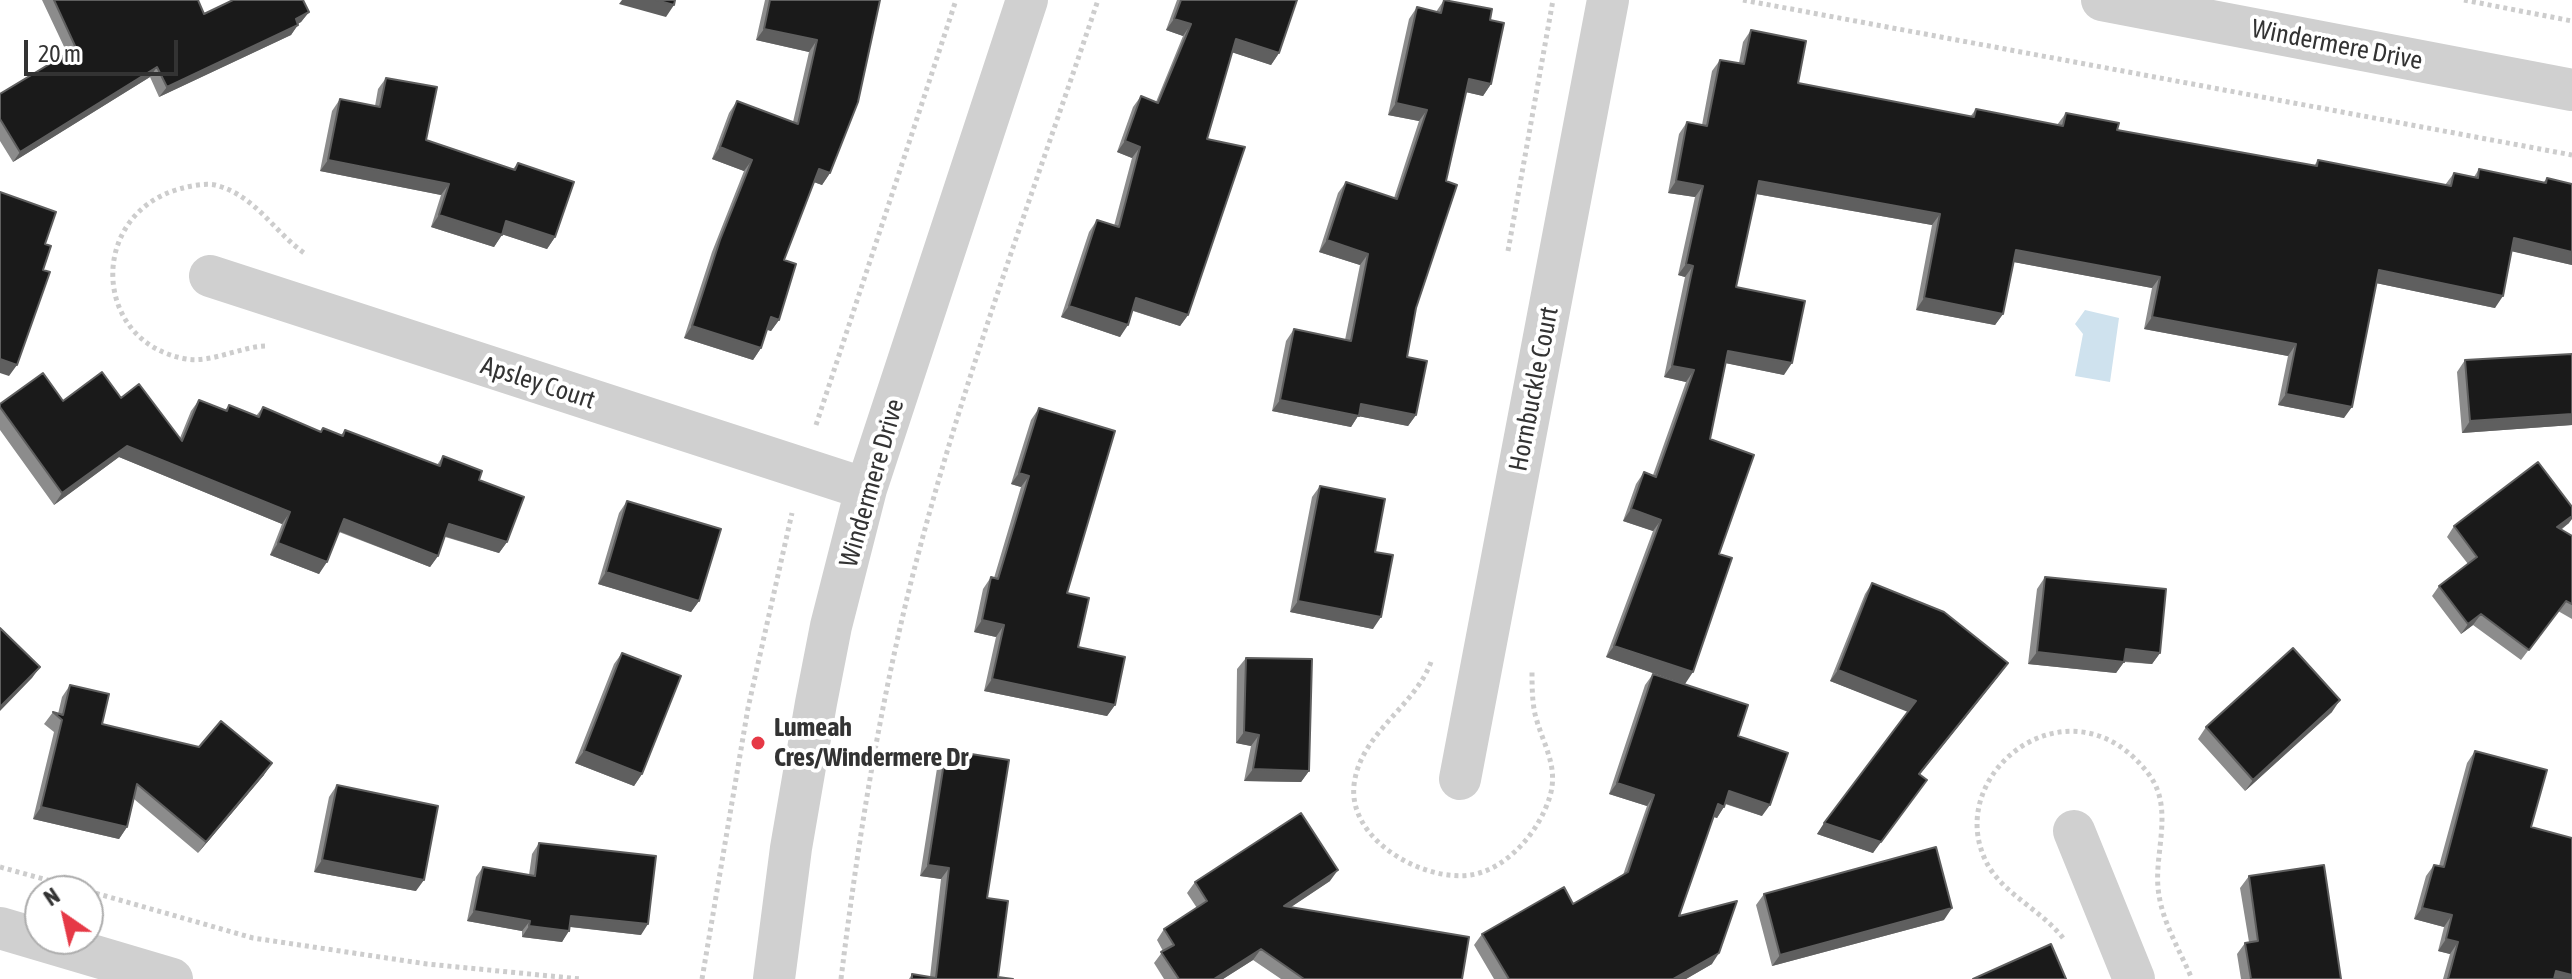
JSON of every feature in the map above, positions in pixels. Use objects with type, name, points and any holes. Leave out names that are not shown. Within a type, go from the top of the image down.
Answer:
[{"type":"street","name":"Windermere Drive","points":[[774,979],[791,848],[816,703],[831,626],[866,489],[1027,0]]},
{"type":"street","name":"Hornbuckle Court","points":[[1460,779],[1608,0]]},
{"type":"street","name":"Windermere Drive","points":[[2102,0],[2572,90]]},
{"type":"street","name":"Apsley Court","points":[[210,276],[866,489]]},
{"type":"street","points":[[2074,831],[2134,979]]},
{"type":"street","points":[[0,928],[169,979]]},
{"type":"path","points":[[814,432],[956,0]]},
{"type":"path","points":[[841,979],[875,761],[922,540],[970,383],[1098,0]]},
{"type":"path","points":[[1743,0],[2572,155]]},
{"type":"path","points":[[2464,0],[2572,21]]},
{"type":"path","points":[[702,979],[748,708],[794,505]]},
{"type":"path","points":[[0,867],[29,875]]},
{"type":"path","points":[[104,896],[253,938],[427,964],[581,979]]},
{"type":"water","points":[[2085,310],[2119,318],[2110,382],[2075,376],[2083,334],[2075,324]]},
{"type":"building","points":[[54,0],[198,0],[204,14],[233,0],[303,0],[309,12],[296,19],[298,25],[167,87],[157,67],[20,152],[0,119],[0,94],[76,48]]},
{"type":"building","points":[[656,0],[675,0],[674,5]]},
{"type":"building","points":[[770,0],[880,0],[858,102],[830,173],[819,169],[784,260],[796,264],[779,320],[771,317],[761,348],[692,326],[720,240],[752,160],[720,147],[737,101],[798,124],[817,40],[764,29]]},
{"type":"building","points":[[1181,0],[1297,0],[1279,53],[1236,39],[1207,139],[1245,147],[1188,315],[1136,298],[1128,325],[1069,306],[1097,220],[1119,227],[1140,147],[1125,141],[1141,96],[1158,103],[1191,24],[1174,19]]},
{"type":"building","points":[[1444,0],[1492,9],[1490,20],[1504,23],[1491,84],[1469,79],[1446,181],[1457,185],[1416,308],[1407,357],[1427,361],[1416,415],[1361,404],[1359,416],[1280,400],[1294,329],[1351,341],[1368,254],[1327,240],[1346,182],[1397,199],[1427,110],[1396,103],[1417,7],[1441,13]]},
{"type":"building","points":[[1751,30],[1806,41],[1798,83],[1974,117],[1976,109],[2063,126],[2066,113],[2119,123],[2117,130],[2317,166],[2318,160],[2451,186],[2454,173],[2478,178],[2479,169],[2546,183],[2547,178],[2572,184],[2572,252],[2514,238],[2503,296],[2379,270],[2352,407],[2286,394],[2296,344],[2152,317],[2160,277],[2016,250],[2003,314],[1924,298],[1940,214],[1759,181],[1736,287],[1805,301],[1792,363],[1728,351],[1710,439],[1754,455],[1719,554],[1732,558],[1693,672],[1614,646],[1661,520],[1631,509],[1644,472],[1656,477],[1694,370],[1672,366],[1693,266],[1686,264],[1703,186],[1676,181],[1687,122],[1707,126],[1720,60],[1744,64]]},
{"type":"building","points":[[386,78],[437,87],[426,140],[515,170],[518,163],[574,182],[555,237],[506,221],[502,235],[439,215],[449,184],[328,160],[340,99],[380,107]]},
{"type":"building","points":[[0,192],[56,212],[45,244],[51,246],[43,270],[50,272],[17,365],[0,359]]},
{"type":"building","points":[[2572,354],[2572,414],[2470,421],[2465,360]]},
{"type":"building","points":[[102,372],[121,398],[139,384],[182,441],[199,400],[227,411],[229,405],[259,417],[263,407],[321,432],[323,428],[343,436],[345,430],[440,466],[443,456],[482,471],[479,480],[524,497],[507,542],[449,524],[438,556],[344,519],[327,562],[278,543],[290,512],[127,446],[62,493],[0,404],[43,373],[63,401]]},
{"type":"building","points":[[1039,408],[1115,431],[1067,593],[1089,598],[1078,647],[1125,657],[1115,705],[992,679],[1004,625],[982,620],[991,577],[998,579],[1029,476],[1019,473]]},
{"type":"building","points":[[2538,462],[2572,507],[2572,516],[2557,527],[2572,536],[2572,604],[2566,601],[2529,650],[2481,614],[2468,624],[2439,586],[2477,557],[2454,526]]},
{"type":"building","points":[[1320,486],[1385,499],[1375,552],[1393,555],[1381,617],[1298,601]]},
{"type":"building","points":[[627,501],[721,529],[699,601],[606,572]]},
{"type":"building","points":[[2045,577],[2166,589],[2160,653],[2126,649],[2124,662],[2037,652]]},
{"type":"building","points":[[1872,583],[1944,612],[2008,663],[1919,774],[1927,780],[1881,842],[1824,823],[1916,701],[1838,670]]},
{"type":"building","points":[[0,628],[40,667],[0,707]]},
{"type":"building","points":[[2293,648],[2340,700],[2253,780],[2206,727]]},
{"type":"building","points":[[622,653],[681,676],[642,774],[584,751]]},
{"type":"building","points":[[1246,658],[1312,659],[1309,771],[1253,769],[1259,735],[1244,732]]},
{"type":"building","points":[[1653,674],[1748,705],[1738,736],[1788,753],[1770,805],[1729,791],[1724,807],[1718,804],[1679,916],[1737,901],[1719,953],[1673,979],[1509,979],[1482,934],[1564,887],[1573,904],[1628,872],[1654,795],[1617,783]]},
{"type":"building","points":[[70,685],[109,694],[102,724],[199,747],[221,721],[272,763],[206,842],[137,784],[127,827],[41,807],[62,720],[53,712],[63,715]]},
{"type":"building","points":[[946,750],[1009,760],[987,898],[1008,901],[998,977],[1013,979],[912,979],[912,974],[936,978],[949,868],[928,865]]},
{"type":"building","points":[[2475,751],[2547,770],[2531,827],[2572,838],[2572,975],[2556,971],[2554,979],[2448,979],[2458,942],[2446,939],[2452,915],[2422,908],[2434,865],[2444,867]]},
{"type":"building","points":[[337,785],[438,806],[424,880],[322,860]]},
{"type":"building","points":[[1301,813],[1338,870],[1284,906],[1469,937],[1462,979],[1304,979],[1261,949],[1214,979],[1179,979],[1161,952],[1174,945],[1164,929],[1207,901],[1195,882]]},
{"type":"building","points":[[539,843],[656,856],[648,924],[571,916],[569,931],[529,926],[530,921],[474,911],[483,867],[535,876]]},
{"type":"building","points":[[1936,847],[1952,908],[1780,955],[1764,894]]},
{"type":"building","points":[[2324,865],[2341,979],[2251,979],[2245,943],[2258,941],[2249,876]]},
{"type":"building","points":[[2051,944],[2066,979],[1973,979]]},
{"type":"place","name":"Lumeah Cres/Windermere Dr","points":[[758,743]]}]
